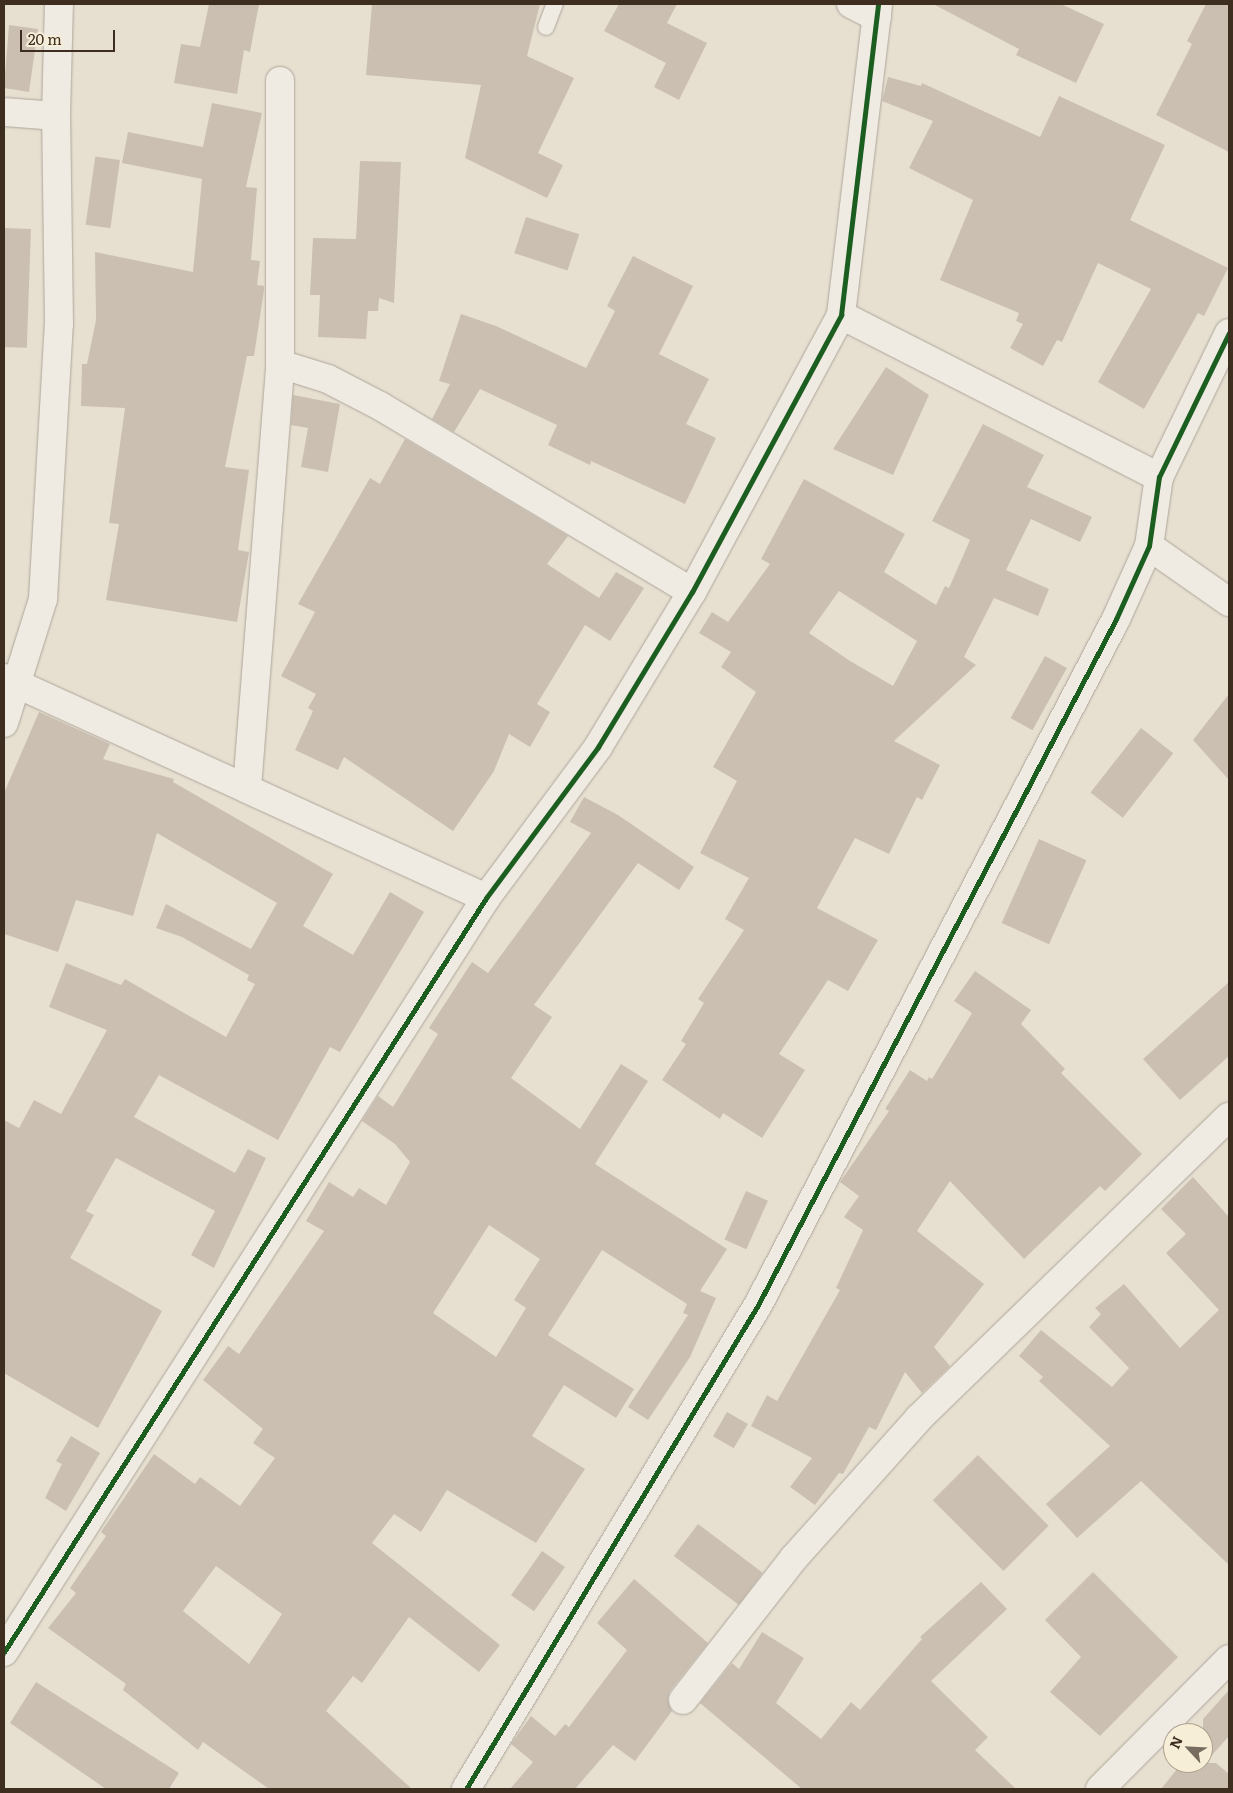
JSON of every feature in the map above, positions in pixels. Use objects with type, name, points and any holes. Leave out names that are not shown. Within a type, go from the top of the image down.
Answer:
[{"type":"street","points":[[4,723],[11,681],[43,599],[59,324],[56,116],[59,4]]},
{"type":"street","points":[[4,1652],[486,898],[598,747],[692,592],[841,315],[878,10],[851,4]]},
{"type":"street","points":[[247,788],[280,364],[280,81]]},
{"type":"street","points":[[4,112],[56,116]]},
{"type":"street","points":[[841,315],[1159,477]]},
{"type":"street","points":[[466,1789],[758,1305],[1116,619],[1149,546],[1159,477],[1229,333]]},
{"type":"street","points":[[280,364],[328,379],[380,406],[692,592]]},
{"type":"street","points":[[1149,546],[1229,602]]},
{"type":"street","points":[[11,681],[486,898]]},
{"type":"street","points":[[683,1700],[794,1558],[920,1418],[1229,1116]]},
{"type":"street","points":[[1100,1789],[1229,1658]]},
{"type":"lane","points":[[546,27],[555,4]]},
{"type":"building","points":[[209,4],[259,4],[250,52],[244,50],[237,94],[174,83],[181,44],[200,47]]},
{"type":"building","points":[[372,4],[540,4],[527,56],[574,78],[538,153],[563,165],[547,198],[465,158],[481,85],[366,75]]},
{"type":"building","points":[[619,4],[677,4],[667,23],[707,43],[679,100],[654,87],[666,63],[604,31]]},
{"type":"building","points":[[933,4],[1061,4],[1104,24],[1076,83],[1016,55],[1019,49]]},
{"type":"building","points":[[1206,4],[1229,4],[1229,152],[1156,115],[1192,44],[1187,41]]},
{"type":"building","points":[[9,25],[38,29],[29,92],[4,88]]},
{"type":"building","points":[[888,77],[921,86],[922,83],[1040,137],[1059,96],[1165,145],[1130,220],[1228,268],[1204,316],[1198,313],[1144,409],[1098,382],[1151,289],[1098,263],[1062,342],[1057,340],[1043,366],[1010,348],[1023,324],[1016,321],[1019,313],[940,280],[973,200],[909,168],[933,121],[882,101]]},
{"type":"building","points":[[212,103],[262,113],[246,187],[257,188],[251,260],[260,261],[257,285],[264,286],[264,290],[254,356],[247,356],[225,467],[249,470],[238,550],[249,552],[237,622],[106,600],[119,524],[109,523],[125,408],[81,406],[82,364],[87,364],[96,320],[95,252],[193,272],[202,179],[122,163],[128,132],[203,147]]},
{"type":"building","points":[[95,157],[120,160],[110,228],[86,225]]},
{"type":"building","points":[[360,161],[401,162],[394,303],[379,298],[378,311],[368,311],[366,339],[318,337],[320,295],[310,295],[313,238],[356,239]]},
{"type":"building","points":[[526,217],[579,234],[568,270],[514,253]]},
{"type":"building","points":[[4,228],[31,229],[27,348],[4,347]]},
{"type":"building","points":[[633,256],[693,286],[659,354],[709,379],[686,424],[716,438],[685,504],[591,461],[590,465],[548,445],[557,425],[480,389],[454,432],[432,419],[450,384],[439,381],[461,314],[496,326],[586,368],[615,311],[607,306]]},
{"type":"building","points":[[886,367],[929,395],[893,475],[833,449]]},
{"type":"building","points":[[293,395],[340,404],[328,472],[301,467],[308,428],[291,425]]},
{"type":"building","points":[[983,424],[1044,455],[1027,487],[1092,517],[1080,542],[1031,519],[1006,570],[1049,589],[1038,616],[994,598],[964,657],[976,665],[894,741],[940,765],[922,800],[917,797],[889,854],[855,838],[817,908],[878,940],[848,991],[828,980],[779,1054],[805,1070],[762,1138],[723,1113],[720,1119],[662,1080],[686,1044],[681,1041],[704,1003],[698,999],[744,930],[725,919],[749,878],[700,853],[737,781],[713,767],[756,692],[721,667],[731,652],[699,633],[712,612],[728,622],[770,564],[761,559],[804,479],[905,534],[884,572],[936,605],[945,586],[949,588],[970,540],[932,521]],"holes":[[[839,591],[917,641],[893,686],[850,661],[809,633]]]},
{"type":"building","points":[[405,439],[568,536],[547,564],[599,598],[616,572],[644,588],[610,641],[585,625],[537,704],[550,712],[530,747],[509,734],[494,771],[453,831],[344,757],[338,770],[295,750],[313,711],[308,708],[316,694],[281,676],[315,612],[298,604],[370,478],[380,484]]},
{"type":"building","points":[[1045,656],[1067,668],[1032,730],[1011,718]]},
{"type":"building","points":[[1229,694],[1229,780],[1193,740]]},
{"type":"building","points":[[39,712],[110,744],[103,759],[174,779],[173,782],[333,874],[303,926],[353,955],[390,892],[424,912],[340,1052],[330,1047],[278,1140],[159,1075],[134,1117],[235,1173],[248,1149],[266,1158],[214,1268],[191,1255],[215,1211],[116,1158],[86,1211],[94,1215],[70,1258],[162,1311],[98,1428],[4,1373],[4,1120],[19,1128],[34,1100],[61,1114],[107,1030],[49,1007],[66,963],[121,985],[125,979],[226,1037],[255,984],[247,980],[249,975],[182,937],[156,928],[166,904],[251,949],[277,903],[157,833],[133,916],[76,900],[58,952],[4,934],[4,793]]},
{"type":"building","points":[[1141,728],[1173,753],[1123,818],[1091,793]]},
{"type":"building","points":[[584,797],[618,815],[694,867],[679,890],[638,863],[534,1005],[552,1017],[511,1078],[580,1129],[621,1064],[648,1081],[595,1164],[727,1249],[700,1291],[716,1298],[690,1357],[648,1420],[628,1407],[688,1315],[683,1313],[687,1304],[602,1250],[548,1335],[634,1389],[616,1418],[564,1385],[532,1436],[585,1469],[536,1543],[447,1490],[421,1532],[394,1514],[372,1543],[500,1645],[479,1672],[409,1617],[362,1683],[353,1676],[326,1711],[412,1789],[269,1789],[203,1742],[198,1750],[123,1690],[126,1684],[48,1628],[76,1593],[70,1588],[106,1536],[101,1532],[154,1454],[195,1484],[200,1477],[240,1506],[275,1458],[253,1443],[263,1429],[203,1380],[228,1346],[239,1354],[324,1231],[306,1221],[329,1182],[353,1197],[359,1188],[386,1205],[410,1162],[395,1144],[362,1121],[378,1096],[393,1107],[438,1034],[429,1028],[472,962],[488,973],[591,833],[570,822]],"holes":[[[489,1225],[540,1259],[514,1300],[526,1308],[496,1357],[433,1313]],[[216,1566],[282,1614],[249,1664],[183,1611]]]},
{"type":"building","points":[[1039,839],[1087,860],[1049,944],[1002,923]]},
{"type":"building","points":[[975,971],[1031,1010],[1021,1024],[1065,1069],[1061,1073],[1142,1154],[1105,1191],[1100,1186],[1024,1259],[950,1181],[917,1231],[984,1284],[934,1347],[950,1366],[922,1393],[905,1372],[876,1430],[869,1427],[843,1474],[839,1473],[815,1505],[790,1487],[812,1458],[751,1426],[767,1395],[777,1401],[840,1290],[836,1288],[863,1230],[844,1217],[859,1196],[840,1182],[889,1111],[885,1109],[910,1070],[927,1081],[929,1077],[932,1079],[972,1013],[954,1001]]},
{"type":"building","points":[[1229,982],[1229,1056],[1180,1100],[1143,1059]]},
{"type":"building","points":[[1193,1177],[1229,1217],[1229,1565],[1141,1481],[1077,1538],[1046,1504],[1110,1446],[1039,1381],[1043,1377],[1019,1356],[1041,1330],[1112,1387],[1129,1368],[1089,1327],[1101,1314],[1095,1308],[1124,1284],[1180,1348],[1219,1310],[1166,1253],[1186,1234],[1161,1209]]},
{"type":"building","points":[[746,1191],[768,1201],[746,1249],[724,1239]]},
{"type":"building","points":[[727,1412],[748,1424],[734,1448],[713,1436]]},
{"type":"building","points":[[71,1436],[100,1453],[66,1511],[45,1498],[62,1464],[56,1461]]},
{"type":"building","points":[[978,1455],[1049,1526],[1003,1571],[933,1500]]},
{"type":"building","points":[[698,1524],[763,1573],[739,1605],[674,1556]]},
{"type":"building","points":[[542,1551],[565,1567],[534,1611],[511,1595]]},
{"type":"building","points":[[1093,1572],[1178,1657],[1100,1736],[1050,1692],[1081,1657],[1045,1620]]},
{"type":"building","points":[[634,1579],[708,1643],[670,1691],[668,1698],[672,1711],[635,1761],[613,1745],[575,1789],[510,1789],[533,1762],[511,1744],[531,1716],[555,1736],[565,1724],[569,1727],[627,1650],[597,1623]]},
{"type":"building","points":[[981,1582],[1007,1609],[931,1681],[988,1737],[975,1750],[1016,1789],[802,1789],[700,1703],[732,1663],[739,1669],[762,1632],[804,1658],[776,1703],[821,1739],[851,1702],[860,1710],[922,1639],[920,1637]]},
{"type":"building","points":[[36,1682],[179,1773],[169,1789],[106,1789],[10,1723]]},
{"type":"building","points":[[1229,1690],[1229,1736],[1213,1754],[1213,1723],[1203,1723],[1203,1719]]},
{"type":"building","points":[[1213,1763],[1216,1763],[1229,1774],[1229,1789],[1161,1789],[1174,1773],[1213,1773]]},
{"type":"cycle path","points":[[4,1652],[486,898],[598,747],[692,592],[841,315],[878,4]]},
{"type":"cycle path","points":[[466,1789],[758,1305],[1116,619],[1149,546],[1159,477],[1229,333]]}]
